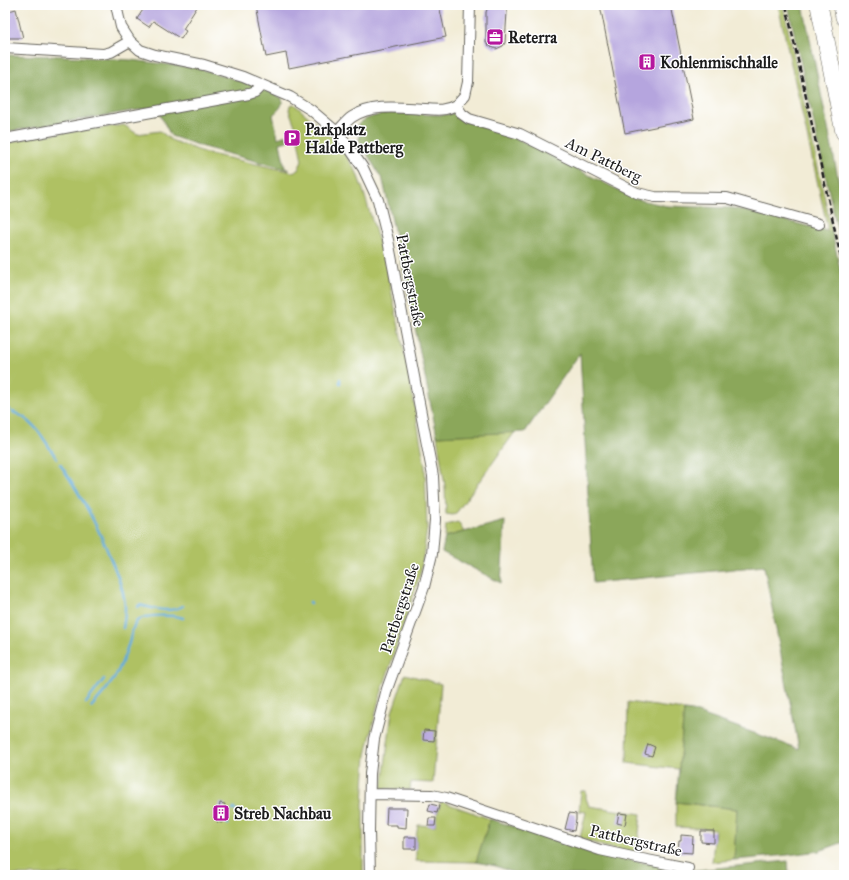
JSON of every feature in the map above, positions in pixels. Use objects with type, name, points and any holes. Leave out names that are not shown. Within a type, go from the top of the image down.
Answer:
[{"type":"highway","points":[[819,5],[844,132]]},
{"type":"highway","points":[[842,5],[844,17]]},
{"type":"street","points":[[5,48],[103,54],[111,52],[130,41],[121,27],[116,5]]},
{"type":"street","points":[[337,132],[352,117],[369,110],[388,108],[439,110],[456,105],[465,95],[468,82],[470,5]]},
{"type":"street","name":"Pattbergstraße","points":[[130,41],[140,50],[155,55],[204,64],[243,77],[290,97],[306,106],[337,132],[348,146],[364,168],[378,200],[388,240],[433,476],[434,520],[432,554],[424,587],[387,688],[378,719],[372,755],[370,794],[370,875]]},
{"type":"street","points":[[5,139],[249,94],[255,92],[262,85]]},
{"type":"street","name":"Am Pattberg","points":[[456,105],[462,114],[469,119],[520,134],[637,193],[655,197],[726,198],[819,224]]},
{"type":"street","name":"Pattbergstraße","points":[[370,794],[432,795],[446,798],[600,850],[688,868]]},
{"type":"green space","points":[[778,5],[783,5],[832,232],[827,231],[827,225]]},
{"type":"green space","points":[[788,5],[803,5],[844,207],[844,261]]},
{"type":"green space","points":[[5,55],[65,56],[131,60],[197,68],[254,85],[282,98],[281,106],[273,115],[278,138],[286,135],[287,141],[280,143],[285,168],[289,170],[207,148],[171,136],[156,107],[5,132]]},
{"type":"green space","points":[[294,104],[338,143],[356,171],[363,190],[386,266],[410,379],[425,467],[427,529],[421,571],[378,703],[366,755],[363,803],[363,875],[5,875],[5,144],[31,137],[124,125],[137,134],[160,131],[171,140],[206,153],[292,172],[298,170],[302,161],[296,128],[289,110],[290,105]]},
{"type":"green space","points":[[389,113],[443,115],[454,113],[465,121],[512,136],[636,199],[667,206],[733,208],[832,232],[844,287],[844,842],[819,851],[734,860],[737,809],[676,802],[684,710],[692,711],[799,749],[764,566],[593,583],[580,353],[525,432],[437,436],[405,278],[383,181],[359,140],[360,133],[355,128],[366,119]]},
{"type":"green space","points":[[515,432],[457,512],[453,515],[446,514],[445,486],[437,436]]},
{"type":"green space","points":[[505,521],[501,583],[442,552],[445,537]]},
{"type":"green space","points":[[458,522],[464,532],[445,537],[446,525]]},
{"type":"green space","points":[[405,674],[441,684],[433,783],[411,782],[410,790],[382,788],[392,712]]},
{"type":"green space","points":[[628,702],[684,710],[679,769],[627,763]]},
{"type":"green space","points":[[581,791],[586,791],[586,798],[589,806],[641,814],[637,853],[605,847],[580,838],[586,812],[579,811]]},
{"type":"green space","points":[[441,801],[490,819],[476,862],[416,861],[416,837],[418,825],[435,826]]},
{"type":"green space","points":[[676,802],[737,809],[734,860],[712,862],[715,829],[676,827]]},
{"type":"green space","points":[[490,819],[598,854],[687,871],[788,861],[789,875],[519,875],[496,866],[476,862]]},
{"type":"building","points":[[146,5],[153,9],[155,5],[194,5],[197,7],[183,29],[186,31],[181,39],[153,21],[149,27],[137,19]]},
{"type":"building","points":[[256,5],[439,5],[446,37],[289,68],[286,53],[266,57]]},
{"type":"building","points":[[489,5],[504,5],[507,12],[505,43],[503,46],[496,49],[488,45],[486,42],[486,12]]},
{"type":"building","name":"Kohlenmischhalle","points":[[600,5],[671,5],[694,119],[625,133]]},
{"type":"building","points":[[16,9],[23,38],[5,38],[5,12]]},
{"type":"building","points":[[424,730],[435,731],[434,741],[423,740]]},
{"type":"building","points":[[648,744],[655,747],[652,756],[645,754]]},
{"type":"building","name":"Streb Nachbau","points":[[220,803],[225,804],[222,823],[217,822]]},
{"type":"building","points":[[430,804],[439,806],[437,813],[428,811]]},
{"type":"building","points":[[387,808],[407,808],[406,828],[397,827],[397,825],[386,825]]},
{"type":"building","points":[[569,813],[576,814],[574,831],[565,829]]},
{"type":"building","points":[[619,813],[627,814],[625,825],[617,823]]},
{"type":"building","points":[[429,818],[436,818],[435,826],[428,826]]},
{"type":"building","points":[[701,831],[714,831],[714,843],[701,842]]},
{"type":"building","points":[[681,835],[693,836],[692,853],[678,852]]},
{"type":"building","points":[[404,837],[416,837],[416,849],[404,849]]},
{"type":"waterway","points":[[5,409],[10,410]]},
{"type":"waterway","points":[[13,412],[33,425],[57,459]]},
{"type":"waterway","points":[[60,464],[89,512],[117,575],[125,602],[123,628]]},
{"type":"waterway","points":[[138,607],[139,605],[156,609],[172,610],[183,606]]},
{"type":"waterway","points":[[91,707],[117,674],[122,664],[133,628],[138,620],[147,617],[160,616],[183,618]]},
{"type":"waterway","points":[[86,703],[104,679]]},
{"type":"waterway","points":[[228,817],[226,822],[228,824]]},
{"type":"railway","points":[[786,5],[844,272]]},
{"type":"place","name":"Reterra","points":[[495,37]]},
{"type":"place","name":"Kohlenmischhalle","points":[[647,62]]},
{"type":"place","name":"Parkplatz Halde Pattberg","points":[[292,138]]},
{"type":"place","name":"Streb Nachbau","points":[[221,813]]}]
